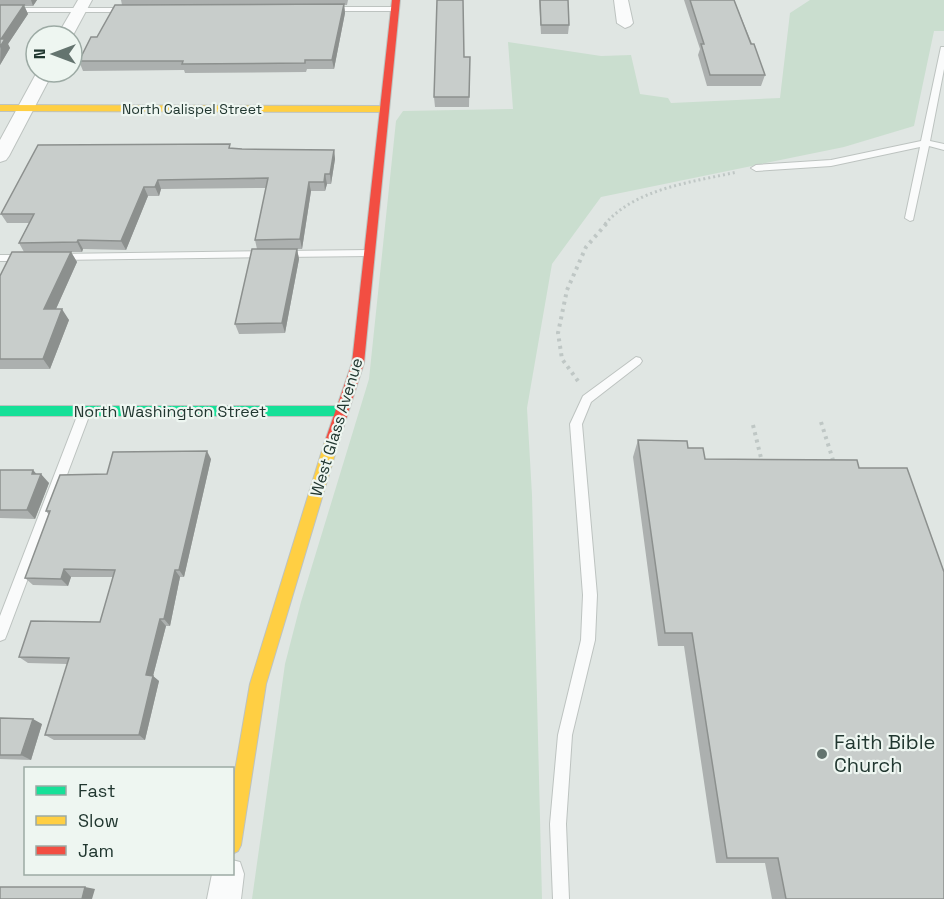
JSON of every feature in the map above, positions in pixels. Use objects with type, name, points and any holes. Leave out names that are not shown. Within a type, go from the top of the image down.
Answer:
[{"type":"street","points":[[621,0],[625,23]]},
{"type":"street","points":[[72,24],[82,5]]},
{"type":"street","name":"West Glass Avenue","points":[[234,834],[258,684],[341,411],[358,363],[395,5]]},
{"type":"street","points":[[0,156],[39,84]]},
{"type":"street","name":"North Calispel Street","points":[[0,108],[384,109]]},
{"type":"street","name":"North Washington Street","points":[[0,411],[341,411]]},
{"type":"street","points":[[224,899],[228,875]]},
{"type":"lane","points":[[0,10],[82,5],[131,10]]},
{"type":"lane","points":[[316,9],[395,5]]},
{"type":"lane","points":[[910,218],[944,49]]},
{"type":"lane","points":[[756,168],[831,163],[926,143],[944,147]]},
{"type":"lane","points":[[47,257],[369,253]]},
{"type":"lane","points":[[0,258],[35,257]]},
{"type":"lane","points":[[561,899],[558,824],[566,735],[588,640],[590,595],[576,424],[587,399],[636,361]]},
{"type":"lane","points":[[0,634],[85,411]]},
{"type":"path","points":[[593,393],[579,381],[562,359],[558,333],[567,290],[586,247],[616,211],[669,187],[756,168]]},
{"type":"path","points":[[821,422],[833,460],[821,460]]},
{"type":"path","points":[[753,425],[764,472]]},
{"type":"path","points":[[750,461],[773,461]]},
{"type":"green space","points":[[810,0],[944,0],[944,31],[934,31],[914,126],[844,147],[601,197],[552,264],[527,408],[532,495],[542,899],[252,899],[285,664],[301,602],[369,379],[396,121],[403,111],[513,109],[508,42],[601,56],[631,55],[640,94],[668,98],[671,103],[780,98],[790,13]]},
{"type":"building","points":[[437,0],[463,0],[464,57],[470,57],[469,97],[434,97]]},
{"type":"building","points":[[540,0],[568,0],[569,25],[541,25]]},
{"type":"building","points":[[690,0],[734,0],[765,75],[710,75],[701,44],[704,44]]},
{"type":"building","points":[[344,4],[332,60],[305,60],[305,63],[182,64],[183,61],[84,61],[84,51],[91,37],[97,37],[115,5]]},
{"type":"building","points":[[0,5],[24,5],[1,39],[5,39],[0,47]]},
{"type":"building","points":[[230,144],[229,148],[242,149],[334,150],[330,174],[325,174],[324,182],[309,182],[300,239],[255,240],[268,178],[158,180],[155,187],[144,187],[121,241],[78,240],[77,242],[19,243],[34,214],[1,214],[38,145]]},
{"type":"building","points":[[252,249],[297,249],[282,323],[235,324]]},
{"type":"building","points":[[12,252],[71,252],[44,309],[62,309],[43,359],[0,359],[0,276]]},
{"type":"building","name":"Faith Bible Church","points":[[638,440],[687,441],[688,448],[703,448],[705,459],[857,460],[859,468],[907,468],[944,572],[944,899],[786,899],[778,858],[727,858],[692,633],[665,633]]},
{"type":"building","points":[[207,451],[179,570],[175,570],[164,619],[160,619],[146,675],[153,676],[139,735],[45,735],[69,658],[19,657],[31,621],[100,622],[115,570],[64,569],[61,579],[25,578],[50,511],[46,511],[60,475],[107,474],[113,452]]},
{"type":"building","points":[[0,470],[33,470],[32,474],[41,474],[27,510],[0,510]]},
{"type":"building","points":[[0,718],[33,719],[21,755],[0,755]]},
{"type":"building","points":[[0,887],[85,887],[82,899],[0,899]]},
{"type":"traffic: fast","points":[[0,411],[341,411]]},
{"type":"traffic: slow","points":[[0,108],[384,109]]},
{"type":"traffic: slow","points":[[234,833],[258,684],[332,441]]},
{"type":"traffic: jam","points":[[332,441],[358,363],[396,0]]},
{"type":"place","name":"Faith Bible Church","points":[[822,754]]}]
